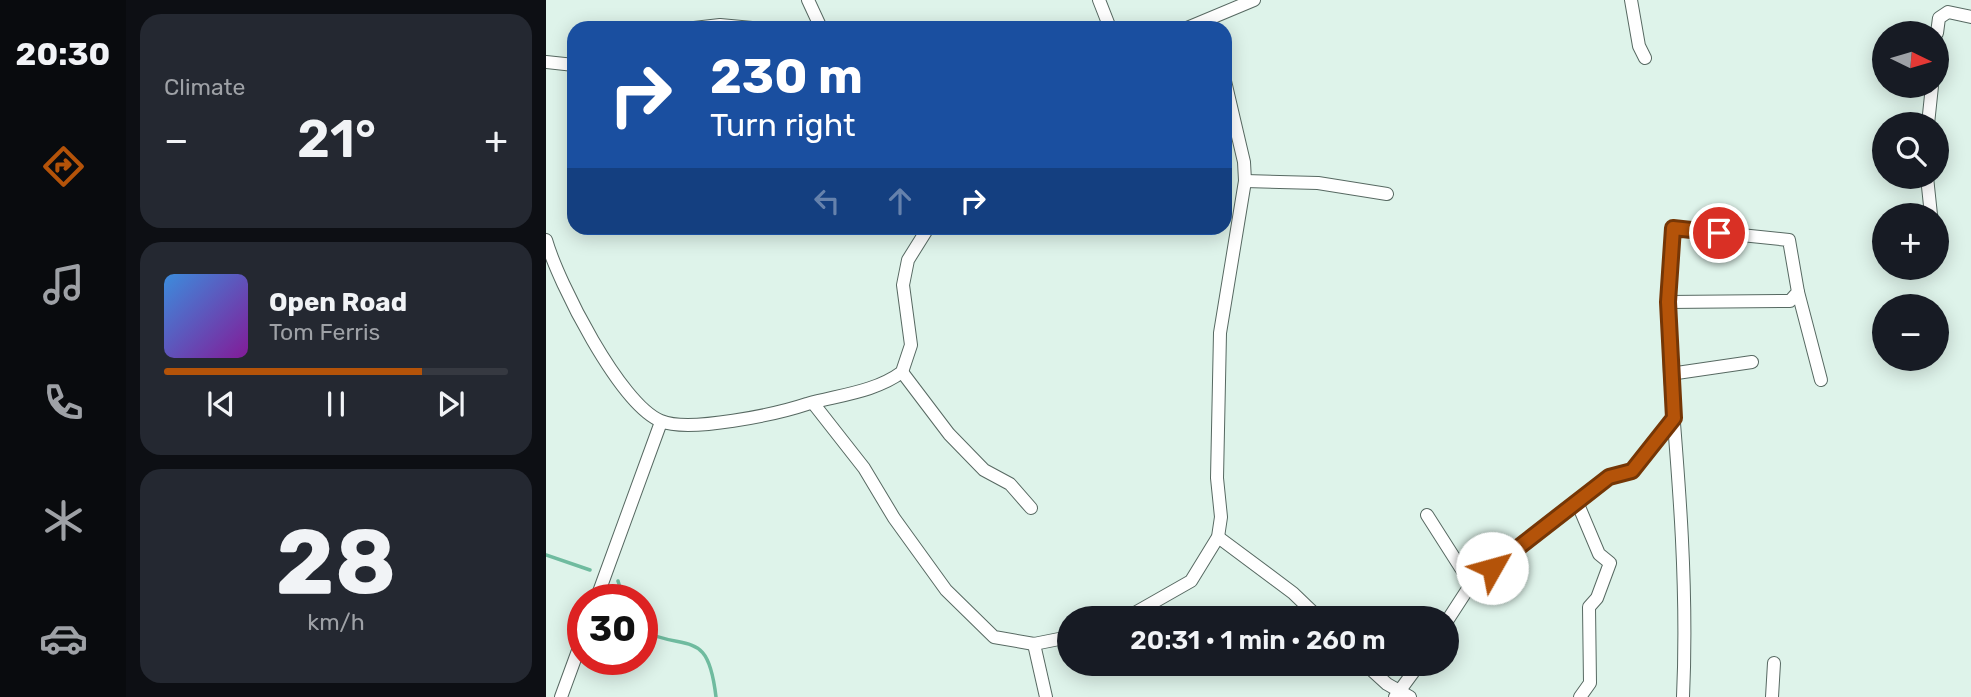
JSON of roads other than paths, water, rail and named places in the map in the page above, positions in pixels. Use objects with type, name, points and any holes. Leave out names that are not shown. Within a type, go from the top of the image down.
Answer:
[{"type":"street","points":[[808,0],[818,21]]},
{"type":"street","points":[[1098,0],[1107,21]]},
{"type":"street","points":[[1215,21],[1254,0]]},
{"type":"street","points":[[1631,0],[1639,46],[1645,58]]},
{"type":"street","points":[[1939,21],[1948,12],[1971,18]]},
{"type":"street","points":[[546,62],[567,64]]},
{"type":"street","points":[[1147,606],[1191,581],[1218,537],[1221,517],[1217,478],[1220,333],[1245,181],[1244,162],[1232,111]]},
{"type":"street","points":[[1245,181],[1318,183],[1387,194]]},
{"type":"street","points":[[1683,697],[1685,550],[1670,374],[1668,302],[1673,228],[1789,240],[1798,292],[1821,380]]},
{"type":"street","points":[[546,240],[567,296],[588,333],[638,405],[661,422],[682,424],[753,419],[867,389],[902,372],[911,345],[903,285],[908,260],[924,235]]},
{"type":"street","points":[[1668,302],[1790,301],[1798,292]]},
{"type":"street","points":[[1670,374],[1752,362]]},
{"type":"street","points":[[902,372],[949,434],[984,470],[1010,484],[1031,508]]},
{"type":"street","points":[[813,403],[864,467],[894,518],[946,590],[994,636],[1034,644],[1057,639]]},
{"type":"street","points":[[1457,606],[1471,584],[1609,477],[1632,471],[1674,418]]},
{"type":"street","points":[[602,584],[661,422]]},
{"type":"street","points":[[1577,502],[1600,554],[1610,564],[1597,598],[1589,607],[1590,683],[1580,697]]},
{"type":"street","points":[[1427,515],[1471,584]]},
{"type":"street","points":[[1218,537],[1272,576],[1306,606]]},
{"type":"street","points":[[1034,644],[1046,697]]},
{"type":"street","points":[[1772,697],[1774,663]]},
{"type":"street","points":[[561,697],[569,675]]},
{"type":"street","points":[[1379,676],[1402,695],[1413,676]]},
{"type":"waterway","points":[[546,555],[590,570]]},
{"type":"waterway","points":[[658,637],[694,646],[701,651],[708,661],[716,697]]}]
